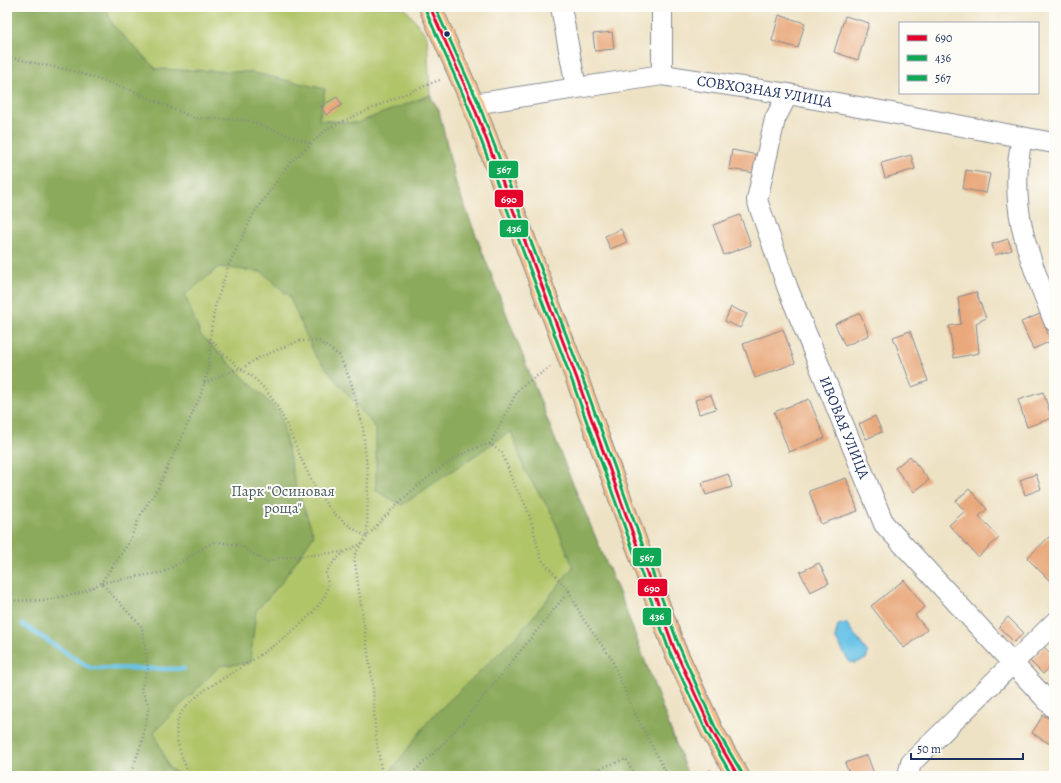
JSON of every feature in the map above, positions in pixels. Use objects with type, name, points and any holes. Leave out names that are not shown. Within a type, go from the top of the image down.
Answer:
[{"type":"main road","points":[[430,7],[473,104],[568,356],[674,648],[712,731],[738,776]]},
{"type":"street","points":[[561,7],[576,87]]},
{"type":"street","points":[[662,7],[662,75]]},
{"type":"street","name":"СОВХОЗНАЯ УЛИЦА","points":[[473,104],[662,75],[788,94],[1054,143]]},
{"type":"street","name":"ИВОВАЯ УЛИЦА","points":[[788,94],[775,119],[757,200],[788,289],[884,524],[1054,708]]},
{"type":"street","points":[[1022,138],[1017,158],[1016,184],[1019,219],[1026,248],[1054,321]]},
{"type":"street","points":[[908,776],[911,763],[1014,664],[1054,623]]},
{"type":"path","points":[[7,57],[77,72],[133,91],[194,118],[247,120],[310,143]]},
{"type":"path","points":[[102,583],[128,544],[142,512],[158,488],[200,397],[210,354],[211,338],[220,289],[229,264],[244,232],[254,213],[269,191],[289,164],[328,128],[395,98],[460,72]]},
{"type":"path","points":[[211,338],[222,352],[258,382],[283,414],[307,471],[326,504],[349,527],[367,537]]},
{"type":"path","points":[[204,383],[216,380],[235,369],[241,369],[258,358],[299,341],[319,341],[339,355],[350,382],[363,428],[368,480],[367,537]]},
{"type":"path","points":[[490,444],[519,388],[568,356]]},
{"type":"path","points":[[382,776],[369,660],[354,556],[367,537],[418,485],[464,454],[481,446],[490,444]]},
{"type":"path","points":[[490,444],[502,454],[514,484],[526,506],[541,558],[569,591],[583,619],[611,658],[633,710],[668,776]]},
{"type":"path","points":[[7,601],[46,600],[81,593],[102,583],[164,572],[216,542],[240,546],[267,562],[280,558],[343,552]]},
{"type":"path","points":[[190,776],[181,756],[177,740],[177,723],[183,710],[196,697],[286,637],[305,620],[324,597],[328,585],[326,573],[332,562],[343,552],[361,544]]},
{"type":"path","points":[[102,583],[142,627],[148,669],[141,689],[149,706],[142,742],[130,776]]},
{"type":"path","points":[[409,776],[436,751],[462,723],[569,591]]},
{"type":"path","points":[[578,776],[626,759],[635,776]]},
{"type":"green space","name":"Парк \"Осиновая роща\"","points":[[7,7],[404,7],[427,36],[430,95],[439,111],[456,184],[565,465],[622,600],[688,776],[7,776]]},
{"type":"green space","name":"Парк \"Осиновая роща\"","points":[[7,7],[106,7],[112,24],[156,69],[250,72],[325,89],[319,120],[357,123],[430,95],[439,111],[456,184],[565,465],[622,600],[688,776],[387,776],[430,719],[519,634],[573,567],[552,514],[525,471],[511,431],[402,505],[376,491],[376,428],[315,355],[289,296],[262,272],[219,267],[185,295],[200,334],[280,413],[296,487],[314,535],[281,583],[256,611],[250,663],[220,666],[154,732],[169,768],[182,776],[7,776]]},
{"type":"water","points":[[846,623],[868,653],[866,659],[856,663],[850,662],[835,638],[838,625]]},
{"type":"building","points":[[779,15],[805,23],[798,48],[772,41]]},
{"type":"building","points":[[845,16],[869,23],[858,60],[834,52]]},
{"type":"building","points":[[612,32],[614,49],[595,51],[593,34]]},
{"type":"building","points":[[337,97],[342,105],[326,115],[321,106]]},
{"type":"building","points":[[732,150],[758,155],[755,173],[729,169]]},
{"type":"building","points":[[911,155],[915,169],[885,178],[881,163]]},
{"type":"building","points":[[966,170],[990,174],[986,193],[963,189]]},
{"type":"building","points":[[740,215],[751,245],[724,255],[713,225]]},
{"type":"building","points":[[621,229],[627,242],[610,249],[605,236]]},
{"type":"building","points":[[1008,239],[1012,250],[995,255],[992,244]]},
{"type":"building","points":[[976,292],[986,318],[976,323],[979,353],[954,358],[949,326],[961,324],[958,297]]},
{"type":"building","points":[[731,307],[747,314],[740,328],[725,321]]},
{"type":"building","points":[[860,313],[869,335],[845,346],[835,324]]},
{"type":"building","points":[[1040,314],[1051,341],[1033,349],[1021,322]]},
{"type":"building","points":[[783,329],[795,363],[755,378],[743,344]]},
{"type":"building","points":[[910,331],[928,381],[912,387],[893,337]]},
{"type":"building","points":[[1043,392],[1052,418],[1027,427],[1018,400]]},
{"type":"building","points":[[711,395],[716,409],[699,414],[695,400]]},
{"type":"building","points":[[809,399],[825,438],[789,452],[774,412]]},
{"type":"building","points":[[875,416],[882,432],[866,439],[859,424]]},
{"type":"building","points":[[910,456],[929,480],[914,492],[895,468]]},
{"type":"building","points":[[728,474],[732,487],[706,495],[702,483]]},
{"type":"building","points":[[1036,474],[1041,489],[1025,495],[1020,480]]},
{"type":"building","points":[[846,478],[858,511],[821,524],[809,491]]},
{"type":"building","points":[[969,489],[987,509],[979,516],[999,538],[978,557],[949,525],[965,511],[956,501]]},
{"type":"building","points":[[1049,537],[1054,541],[1054,585],[1027,558]]},
{"type":"building","points":[[819,563],[829,583],[810,592],[800,572]]},
{"type":"building","points":[[904,580],[925,607],[915,615],[927,630],[904,648],[871,606]]},
{"type":"building","points":[[1008,617],[1024,633],[1014,642],[999,627]]},
{"type":"building","points":[[1044,647],[1054,657],[1054,663],[1043,674],[1030,661]]},
{"type":"building","points":[[1043,715],[1054,721],[1054,737],[1050,744],[1032,733]]},
{"type":"building","points":[[867,755],[875,776],[850,776],[845,763]]},
{"type":"waterway","points":[[23,625],[90,668],[184,669]]},
{"type":"transit line","name":"690","points":[[430,7],[473,104],[576,376],[674,648],[712,731],[738,776]]},
{"type":"transit line","name":"567","points":[[435,7],[478,102],[581,374],[679,646],[716,729],[742,773]]},
{"type":"transit line","name":"436","points":[[425,9],[468,106],[571,378],[669,650],[707,733],[732,776]]}]
